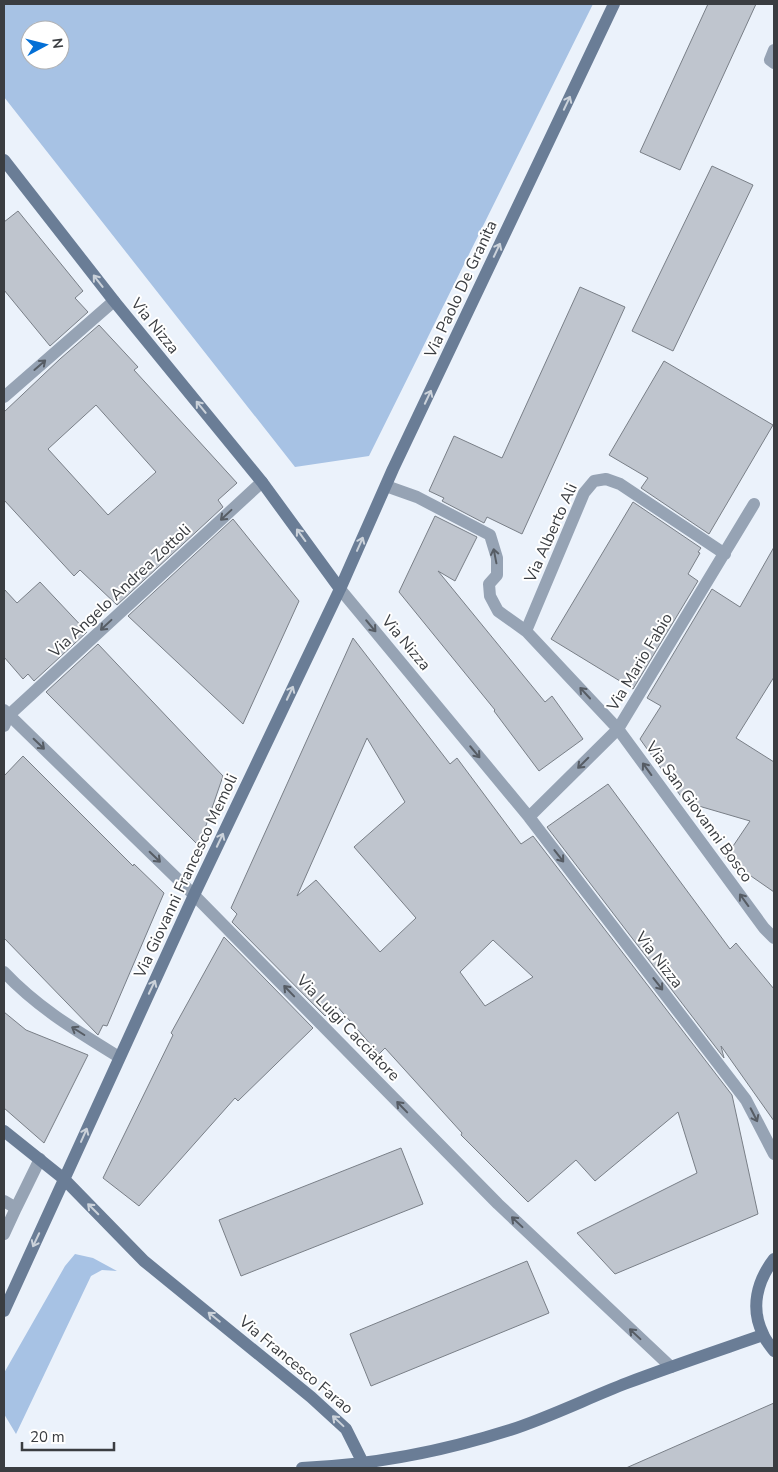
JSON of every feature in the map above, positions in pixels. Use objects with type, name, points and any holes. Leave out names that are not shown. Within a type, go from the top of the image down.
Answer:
[{"type":"main road","name":"Via Paolo De Granita","points":[[340,589],[386,486],[614,4]]},
{"type":"main road","name":"Via Nizza","points":[[4,160],[114,301],[262,482],[340,589]]},
{"type":"main road","name":"Via Giovanni Francesco Memoli","points":[[4,1311],[194,895],[340,589]]},
{"type":"main road","name":"Via Francesco Farao","points":[[4,1131],[64,1179],[144,1261],[311,1396],[346,1428],[363,1463]]},
{"type":"main road","points":[[774,1259],[765,1271],[757,1292],[756,1314],[763,1335],[774,1351]]},
{"type":"main road","points":[[302,1468],[363,1463],[442,1448],[510,1430],[671,1367],[763,1335]]},
{"type":"street","points":[[774,50],[770,60],[774,63]]},
{"type":"street","points":[[4,397],[114,301]]},
{"type":"street","name":"Via Alberto Ali","points":[[526,631],[584,493],[594,481],[606,479],[620,484],[725,554]]},
{"type":"street","name":"Via Angelo Andrea Zottoli","points":[[5,717],[262,482]]},
{"type":"street","name":"Via Alberto Ali","points":[[386,486],[417,497],[490,535],[497,558],[497,575],[489,584],[490,596],[498,611],[526,631],[618,729]]},
{"type":"street","name":"Via Mario Fabio","points":[[529,817],[618,729],[754,504]]},
{"type":"street","name":"Via Nizza","points":[[340,589],[529,817],[746,1100],[774,1154]]},
{"type":"street","name":"Via Luigi Cacciatore","points":[[5,717],[194,895],[498,1204],[671,1367]]},
{"type":"street","name":"Via San Giovanni Bosco","points":[[618,729],[764,928],[774,938]]},
{"type":"street","points":[[4,972],[24,993],[52,1015],[119,1057]]},
{"type":"street","points":[[4,1234],[40,1159]]},
{"type":"street","points":[[4,1201],[16,1208]]},
{"type":"shaded area","points":[[4,4],[593,4],[369,456],[295,467],[4,97]]},
{"type":"shaded area","points":[[75,1254],[93,1258],[117,1271],[102,1270],[91,1276],[16,1434],[4,1414],[4,1373],[65,1266]]},
{"type":"building","points":[[708,4],[756,4],[680,170],[640,152]]},
{"type":"building","points":[[712,166],[753,185],[673,351],[632,331]]},
{"type":"building","points":[[18,211],[83,291],[75,298],[88,312],[50,346],[4,290],[4,222]]},
{"type":"building","points":[[580,287],[625,307],[522,534],[487,517],[484,523],[442,501],[444,498],[429,491],[454,436],[502,458]]},
{"type":"building","points":[[99,325],[138,367],[134,370],[237,483],[218,500],[223,507],[117,605],[80,570],[74,576],[4,500],[4,412]],"holes":[[[96,405],[156,472],[108,515],[48,449]]]},
{"type":"building","points":[[664,361],[773,425],[709,534],[641,488],[648,478],[609,455]]},
{"type":"building","points":[[633,502],[701,548],[688,574],[698,581],[633,689],[551,639]]},
{"type":"building","points":[[435,516],[477,537],[455,581],[438,571],[545,702],[552,696],[583,739],[539,771],[495,710],[399,592]]},
{"type":"building","points":[[233,519],[299,601],[243,724],[128,616]]},
{"type":"building","points":[[774,547],[774,677],[736,738],[774,762],[774,892],[725,858],[750,821],[685,802],[640,739],[661,706],[647,698],[712,589],[740,607]]},
{"type":"building","points":[[40,582],[87,632],[34,681],[28,674],[23,679],[4,657],[4,589],[17,603]]},
{"type":"building","points":[[353,638],[450,764],[457,758],[521,844],[533,836],[732,1095],[758,1214],[615,1274],[577,1233],[697,1173],[678,1112],[595,1181],[576,1160],[528,1202],[461,1135],[462,1133],[385,1048],[379,1054],[336,1005],[325,1016],[232,922],[237,914],[231,908]],"holes":[[[367,738],[405,802],[354,847],[416,918],[380,952],[316,880],[297,896]],[[493,940],[533,977],[485,1006],[460,972]]]},
{"type":"building","points":[[98,644],[223,776],[199,846],[46,692]]},
{"type":"building","points":[[23,756],[133,866],[134,864],[164,893],[107,1026],[103,1025],[98,1035],[4,938],[4,776]]},
{"type":"building","points":[[608,784],[730,949],[736,943],[774,989],[774,1121],[721,1046],[724,1058],[547,827]]},
{"type":"building","points":[[224,937],[313,1028],[238,1101],[235,1098],[139,1206],[103,1178],[173,1035],[171,1033]]},
{"type":"building","points":[[4,1012],[26,1030],[88,1055],[44,1143],[4,1108]]},
{"type":"building","points":[[401,1148],[423,1204],[241,1276],[219,1220]]},
{"type":"building","points":[[527,1261],[549,1313],[371,1386],[350,1334]]},
{"type":"building","points":[[774,1403],[774,1468],[626,1468]]}]
